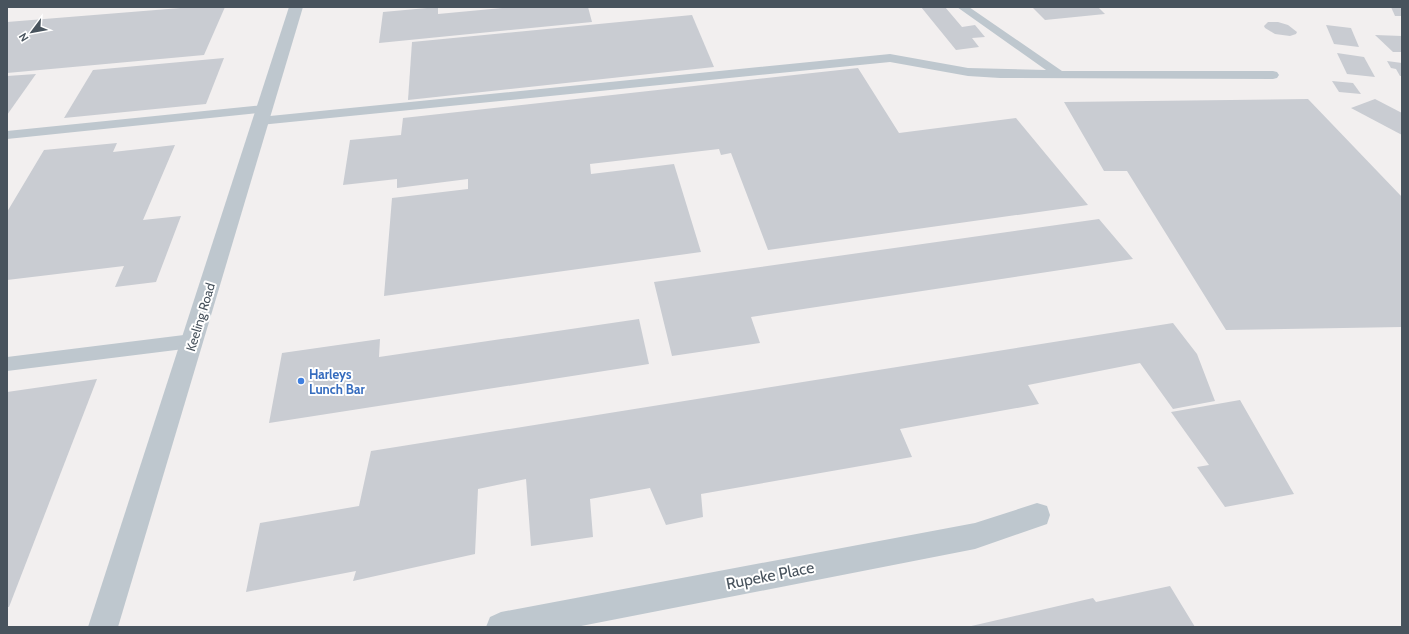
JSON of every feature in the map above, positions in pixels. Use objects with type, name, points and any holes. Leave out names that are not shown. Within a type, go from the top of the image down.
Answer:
[{"type":"street","name":"Keeling Road","points":[[103,627],[296,7]]},
{"type":"street","name":"Rupeke Place","points":[[501,627],[975,536],[1037,515]]},
{"type":"lane","points":[[962,7],[1059,74]]},
{"type":"lane","points":[[7,135],[262,115],[890,58],[968,72],[1000,74],[1273,75]]},
{"type":"lane","points":[[7,364],[192,341]]},
{"type":"building","points":[[193,7],[225,7],[204,55],[7,73],[7,22]]},
{"type":"building","points":[[438,7],[438,14],[514,7],[588,7],[592,22],[379,43],[383,12]]},
{"type":"building","points":[[921,7],[945,7],[962,27],[975,25],[985,37],[972,38],[979,47],[956,50]]},
{"type":"building","points":[[1032,7],[1098,7],[1105,14],[1045,20]]},
{"type":"building","points":[[1391,7],[1402,7],[1402,16],[1395,16]]},
{"type":"building","points":[[692,15],[714,67],[408,100],[412,42]]},
{"type":"building","points":[[1268,22],[1278,22],[1288,25],[1297,32],[1296,34],[1290,36],[1275,34],[1265,28],[1264,26]]},
{"type":"building","points":[[1326,25],[1351,28],[1359,47],[1334,44]]},
{"type":"building","points":[[1375,35],[1402,36],[1402,52],[1393,52]]},
{"type":"building","points":[[1337,53],[1364,57],[1375,77],[1347,74]]},
{"type":"building","points":[[224,58],[206,104],[64,118],[93,70]]},
{"type":"building","points":[[1387,61],[1402,63],[1402,76],[1400,76],[1396,69],[1391,68]]},
{"type":"building","points":[[858,68],[899,133],[1016,118],[1088,205],[768,250],[731,153],[721,155],[719,149],[590,164],[591,174],[674,164],[701,252],[384,296],[392,198],[468,189],[468,179],[397,188],[397,179],[343,185],[350,140],[401,135],[403,118]]},
{"type":"building","points":[[36,74],[7,115],[7,76]]},
{"type":"building","points":[[1332,81],[1353,83],[1361,94],[1339,92]]},
{"type":"building","points":[[1308,99],[1402,197],[1402,327],[1226,330],[1127,171],[1104,171],[1064,102]]},
{"type":"building","points":[[1375,99],[1402,113],[1402,135],[1351,108]]},
{"type":"building","points":[[117,143],[113,152],[175,145],[143,220],[181,216],[156,282],[115,287],[124,266],[7,280],[7,212],[44,150]]},
{"type":"building","points":[[1099,219],[1133,259],[751,317],[760,343],[672,356],[654,282]]},
{"type":"building","points":[[639,319],[649,364],[269,423],[282,353],[380,339],[379,357]]},
{"type":"building","points":[[1173,323],[1197,354],[1215,401],[1173,409],[1140,363],[1028,385],[1039,404],[900,429],[912,457],[701,494],[703,517],[666,525],[650,488],[590,499],[593,537],[531,546],[526,479],[478,489],[475,554],[353,581],[356,571],[246,592],[260,523],[359,506],[371,451]]},
{"type":"building","points":[[97,379],[9,607],[7,607],[7,392]]},
{"type":"building","points":[[1240,400],[1294,494],[1225,507],[1197,467],[1209,465],[1171,412]]},
{"type":"building","points":[[1170,586],[1195,627],[967,627],[1093,598],[1096,602]]},
{"type":"place","name":"Harleys Lunch Bar","points":[[301,381]]}]
